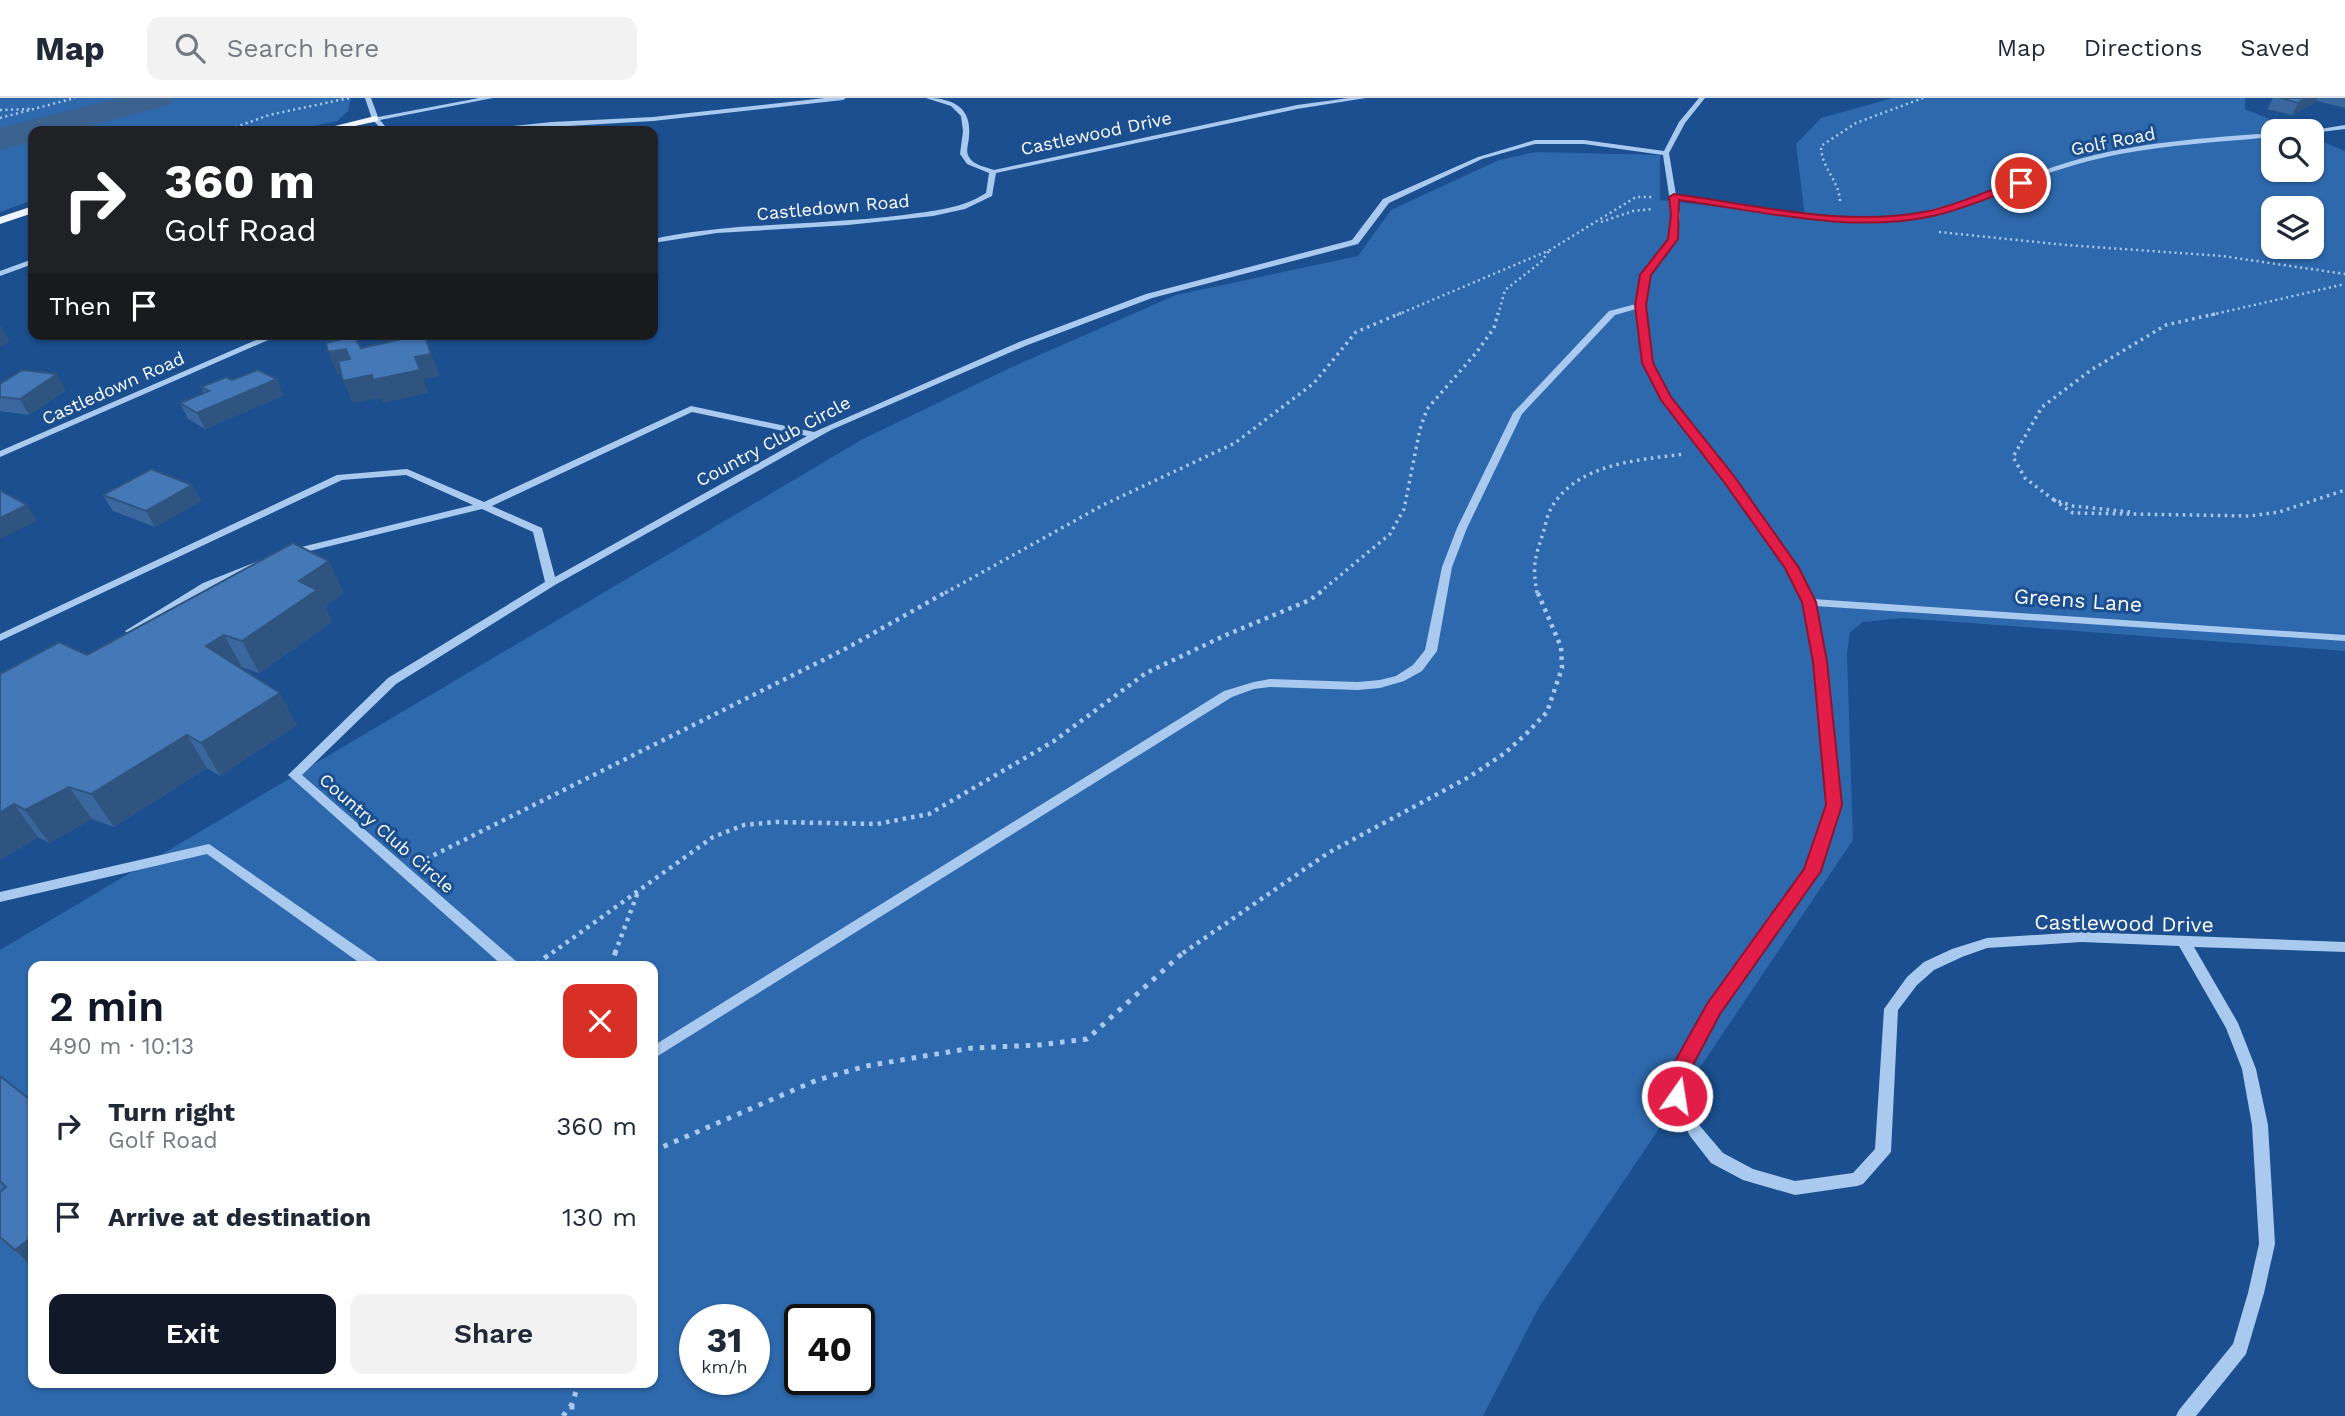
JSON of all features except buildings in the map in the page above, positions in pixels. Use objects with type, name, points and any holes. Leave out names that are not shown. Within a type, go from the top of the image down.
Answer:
[{"type":"main road","points":[[345,126],[375,120]]},
{"type":"main road","points":[[0,221],[28,211]]},
{"type":"street","points":[[368,98],[375,120],[381,126]]},
{"type":"street","points":[[375,120],[490,98]]},
{"type":"street","points":[[533,126],[653,120],[843,98]]},
{"type":"street","points":[[929,98],[941,99],[966,116],[969,122],[963,154],[969,163],[993,172]]},
{"type":"street","name":"Castlewood Drive","points":[[993,172],[1297,107],[1363,98]]},
{"type":"street","points":[[1666,153],[1682,122],[1702,98]]},
{"type":"street","points":[[2324,129],[2345,127]]},
{"type":"street","name":"Golf Road","points":[[1671,201],[1838,219],[1894,219],[1933,213],[2072,163],[2134,149],[2261,136]]},
{"type":"street","name":"Country Club Circle","points":[[506,961],[294,775],[392,681],[551,583],[815,435],[1022,344],[1150,296],[1355,242],[1386,201],[1480,158],[1535,142],[1584,142],[1666,153]]},
{"type":"street","name":"Castlewood Drive","points":[[1666,153],[1673,239],[1645,275],[1640,305],[1648,363],[1665,398],[1792,568],[1809,602],[1820,662],[1834,805],[1812,871],[1713,1009],[1675,1080],[1677,1096],[1695,1131],[1717,1158],[1749,1175],[1795,1188],[1857,1179],[1883,1152],[1891,1009],[1912,981],[1929,966],[1987,943],[2082,937],[2345,947]]},
{"type":"street","name":"Castledown Road","points":[[658,240],[706,232],[874,222],[947,211],[974,205],[989,194],[993,172]]},
{"type":"street","points":[[0,274],[28,263]]},
{"type":"street","points":[[658,1050],[1228,694],[1248,686],[1271,683],[1376,685],[1399,679],[1414,669],[1431,651],[1447,567],[1462,528],[1518,413],[1612,313],[1640,305]]},
{"type":"street","name":"Castledown Road","points":[[0,454],[264,340]]},
{"type":"street","points":[[131,631],[207,585],[257,563],[323,543],[425,522],[486,505],[691,410],[815,435]]},
{"type":"street","points":[[0,638],[340,477],[407,472],[538,530],[551,583]]},
{"type":"street","name":"Greens Lane","points":[[1809,602],[2345,638]]},
{"type":"street","points":[[0,897],[209,849],[367,961]]},
{"type":"street","points":[[2184,942],[2233,1027],[2249,1069],[2260,1125],[2267,1244],[2240,1348],[2185,1416]]},
{"type":"path","points":[[0,118],[75,98]]},
{"type":"path","points":[[239,126],[270,115],[352,98]]},
{"type":"path","points":[[1838,219],[1841,193],[1819,160],[1821,146],[1833,134],[1923,98]]},
{"type":"path","points":[[0,110],[24,107],[31,109]]},
{"type":"path","points":[[403,870],[847,648],[1103,505],[1235,443],[1314,383],[1356,332],[1550,250],[1636,197],[1671,201]]},
{"type":"path","points":[[1594,224],[1671,201]]},
{"type":"path","points":[[1937,232],[2066,245],[2222,256],[2345,274]]},
{"type":"path","points":[[541,961],[713,837],[744,825],[776,822],[877,824],[908,821],[929,814],[1054,741],[1146,673],[1226,635],[1310,600],[1340,578],[1390,534],[1404,509],[1420,429],[1427,408],[1476,353],[1494,328],[1505,289],[1541,262],[1550,250]]},
{"type":"path","points":[[2345,284],[2166,325],[2091,370],[2042,407],[2013,457],[2035,489],[2073,513],[2250,516],[2278,512],[2345,490]]},
{"type":"path","points":[[658,1149],[817,1080],[866,1066],[972,1048],[1040,1045],[1087,1039],[1181,954],[1328,853],[1469,777],[1505,753],[1527,733],[1547,712],[1562,668],[1561,647],[1537,593],[1533,566],[1551,507],[1567,487],[1590,473],[1646,459],[1706,451]]},
{"type":"path","points":[[612,961],[639,889]]},
{"type":"path","points":[[572,1416],[572,1404],[577,1388]]},
{"type":"path","points":[[563,1416],[572,1404]]},
{"type":"shaded area","points":[[0,98],[351,98],[348,111],[337,121],[314,126],[28,126],[28,202],[0,212]]},
{"type":"shaded area","points":[[1893,98],[2245,98],[2245,109],[2269,119],[2261,119],[2261,182],[2324,182],[2324,142],[2345,151],[2345,651],[1903,618],[1863,622],[1850,632],[1847,654],[1853,840],[1539,1307],[1483,1416],[0,1416],[0,950],[863,439],[1012,367],[1176,295],[1358,256],[1391,210],[1499,160],[1536,152],[1660,155],[1660,200],[1805,217],[1796,144],[1821,118]]},
{"type":"waterway","points":[[50,126],[157,98]]},
{"type":"waterway","points":[[0,139],[28,132]]},
{"type":"route","points":[[1677,1096],[1675,1080],[1713,1009],[1812,871],[1834,805],[1820,662],[1809,602],[1792,568],[1729,479],[1665,398],[1648,363],[1640,305],[1645,275],[1673,239],[1676,215],[1674,197],[1841,219],[1894,219],[1933,213],[2021,183]]}]
